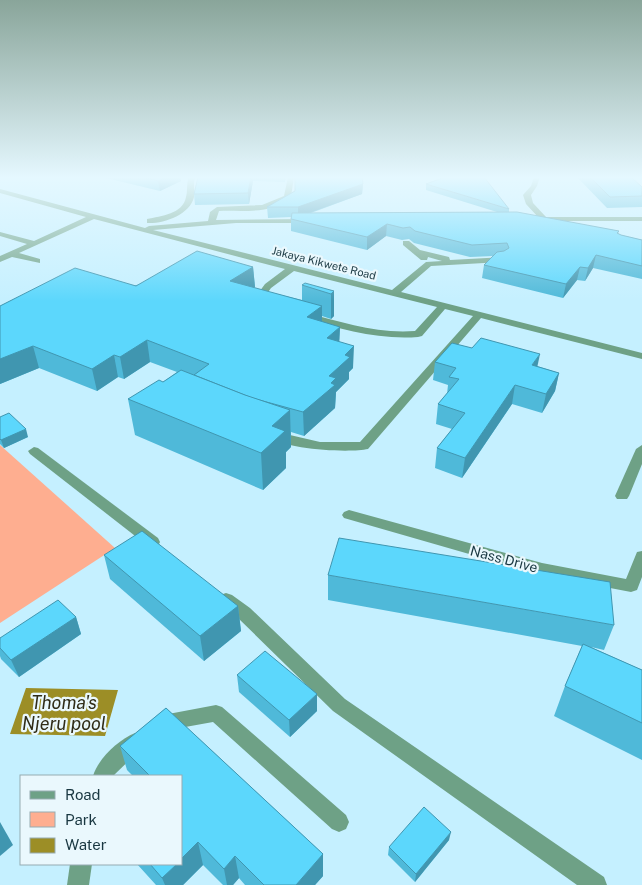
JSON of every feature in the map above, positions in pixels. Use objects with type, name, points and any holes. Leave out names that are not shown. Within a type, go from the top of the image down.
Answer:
[{"type":"street","points":[[0,259],[89,218]]},
{"type":"street","name":"Jakaya Kikwete Road","points":[[102,218],[642,356]]},
{"type":"street","points":[[128,226],[161,218]]},
{"type":"street","points":[[211,223],[212,218]]},
{"type":"street","points":[[524,219],[642,219]]},
{"type":"street","points":[[139,229],[211,223],[320,221]]},
{"type":"street","points":[[0,234],[34,244]]},
{"type":"street","points":[[406,243],[420,252],[460,262]]},
{"type":"street","points":[[420,252],[429,264]]},
{"type":"street","points":[[12,254],[37,261]]},
{"type":"street","points":[[394,293],[429,264],[502,259]]},
{"type":"street","points":[[276,306],[259,299],[268,286],[293,267]]},
{"type":"street","points":[[294,312],[357,330],[399,337],[418,334],[444,305]]},
{"type":"street","points":[[266,432],[294,442],[323,447],[348,448],[364,446],[480,314]]},
{"type":"street","points":[[622,496],[642,449]]},
{"type":"street","points":[[34,451],[166,553]]},
{"type":"street","name":"Nass Drive","points":[[349,515],[542,569],[631,586],[642,556]]},
{"type":"street","points":[[213,588],[244,612],[340,705],[596,885]]},
{"type":"street","points":[[103,775],[105,769],[153,725],[216,713],[340,822]]},
{"type":"street","points":[[78,885],[81,865]]},
{"type":"green space","points":[[0,445],[115,548],[0,623]]},
{"type":"water","name":"Thoma's Njeru pool","points":[[26,688],[118,690],[105,736],[10,734]]},
{"type":"building","points":[[551,218],[619,231],[617,233],[621,235],[642,240],[642,266],[596,255],[588,268],[580,267],[566,284],[484,265],[497,252],[509,248],[507,243],[472,245],[415,231],[410,227],[403,228],[387,224],[367,237],[291,219]]},
{"type":"building","points":[[197,251],[253,267],[230,281],[322,306],[307,317],[340,327],[327,338],[354,346],[345,355],[350,357],[329,376],[336,378],[331,383],[335,385],[303,412],[252,398],[194,375],[209,364],[147,340],[120,357],[114,355],[92,369],[33,346],[0,359],[0,306],[75,268],[136,286]]},
{"type":"building","points":[[305,283],[334,291],[331,294],[302,285]]},
{"type":"building","points":[[481,338],[540,354],[532,365],[559,373],[546,394],[515,385],[465,458],[437,448],[465,413],[438,404],[459,379],[449,377],[456,368],[435,362],[452,343],[472,348]]},
{"type":"building","points":[[181,370],[290,410],[272,426],[285,431],[261,453],[128,399],[159,380],[163,382]]},
{"type":"building","points":[[9,413],[26,429],[1,440],[0,417]]},
{"type":"building","points":[[142,531],[238,606],[200,636],[104,555]]},
{"type":"building","points":[[339,538],[610,582],[614,625],[328,575]]},
{"type":"building","points":[[58,600],[76,617],[11,660],[0,648],[0,638]]},
{"type":"building","points":[[583,644],[642,670],[642,723],[565,686]]},
{"type":"building","points":[[265,651],[317,694],[289,720],[237,675]]},
{"type":"building","points":[[166,708],[323,854],[296,885],[264,885],[235,856],[224,869],[198,842],[182,858],[182,775],[149,775],[120,746]]},
{"type":"building","points":[[424,807],[451,832],[416,874],[389,847]]},
{"type":"building","points":[[151,865],[176,865],[162,878]]}]
